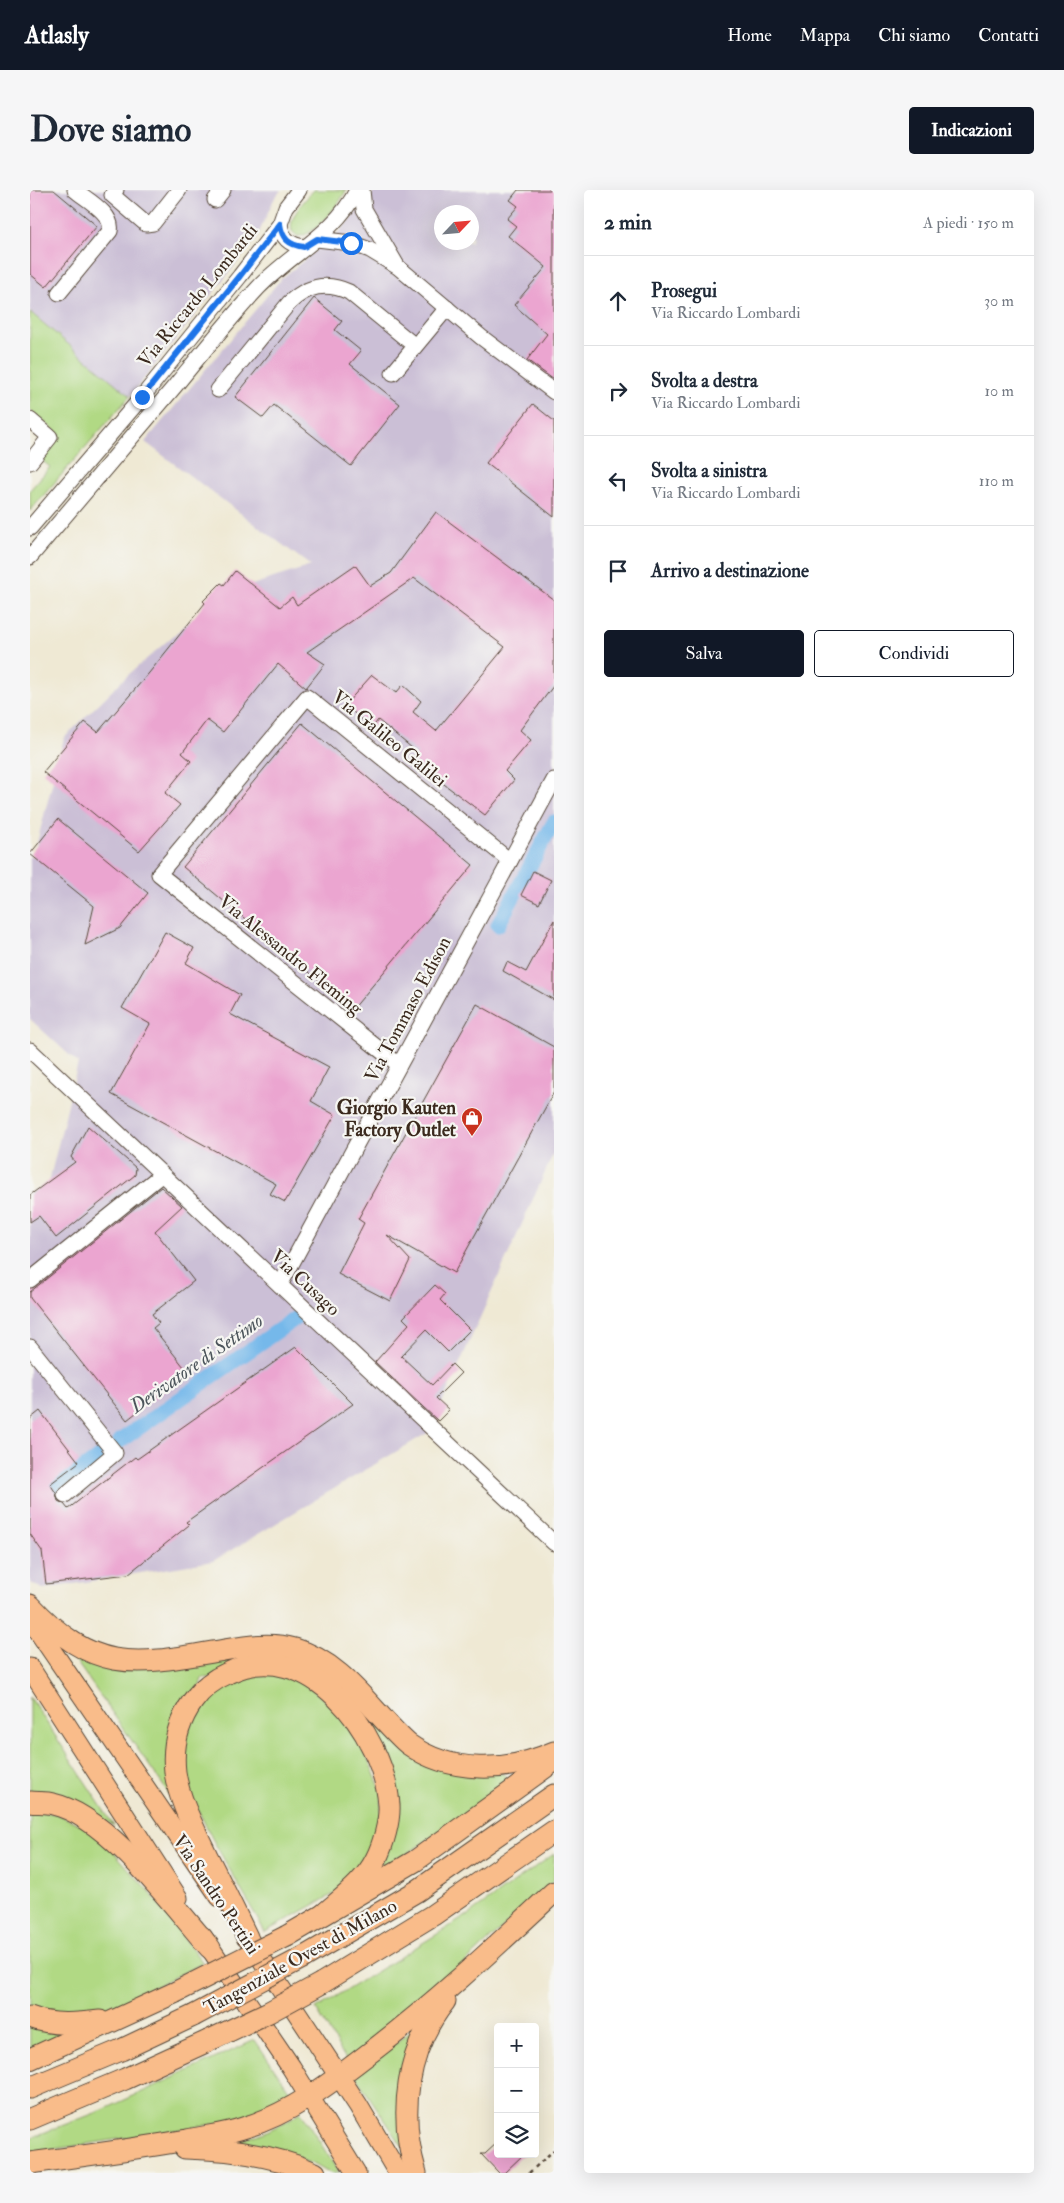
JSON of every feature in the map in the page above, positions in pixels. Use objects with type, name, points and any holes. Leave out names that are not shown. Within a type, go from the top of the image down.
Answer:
[{"type":"highway","points":[[30,1605],[69,1641],[88,1652],[110,1659],[145,1662],[255,1646],[276,1646],[295,1649],[325,1663],[342,1676],[408,1744],[419,1752],[449,1764],[485,1767],[506,1765],[554,1752]]},
{"type":"highway","points":[[247,1937],[195,1831],[182,1798],[176,1774],[174,1754],[177,1731],[182,1719],[199,1693],[215,1679],[237,1668],[257,1664],[280,1665],[300,1672],[321,1684],[344,1704],[361,1727],[376,1754],[385,1780],[389,1806],[384,1834],[376,1859],[365,1876],[324,1914]]},
{"type":"highway","points":[[30,2059],[174,1993],[287,1936],[415,1861],[554,1761]]},
{"type":"highway","name":"Tangenziale Ovest di Milano","points":[[30,2088],[121,2050],[193,2016],[304,1957],[417,1891],[554,1795]]},
{"type":"highway","points":[[30,1802],[54,1804],[103,1830],[132,1858],[210,1948]]},
{"type":"highway","name":"Tangenziale Ovest di Milano","points":[[30,2119],[125,2080],[208,2041],[322,1983],[433,1915],[554,1831]]},
{"type":"highway","points":[[30,2163],[145,2147],[246,2128],[287,2109],[339,2076],[406,2025],[469,1971],[554,1892]]},
{"type":"highway","points":[[416,2173],[406,2129],[408,2083],[414,2058],[440,2008],[469,1971]]},
{"type":"highway","points":[[30,2017],[68,2024],[118,2019]]},
{"type":"highway","points":[[145,2147],[250,2154],[277,2160],[315,2173]]},
{"type":"main road","name":"Via Sandro Pertini","points":[[30,1619],[247,1937],[358,2105],[398,2173]]},
{"type":"main road","name":"Via Sandro Pertini","points":[[30,1668],[356,2173]]},
{"type":"street","points":[[59,293],[110,232],[111,226],[106,216],[75,190]]},
{"type":"street","points":[[116,190],[112,195],[146,224],[153,223],[179,190]]},
{"type":"street","points":[[286,190],[286,207]]},
{"type":"street","name":"Via Riccardo Lombardi","points":[[30,528],[142,397],[240,276],[280,224],[286,207],[299,190]]},
{"type":"street","points":[[30,558],[244,303],[284,263],[311,243],[340,215],[357,190]]},
{"type":"street","name":"Via Riccardo Lombardi","points":[[362,190],[364,209],[398,267]]},
{"type":"street","name":"Via Riccardo Lombardi","points":[[280,224],[284,238],[296,246],[311,243],[351,243],[370,250],[398,267],[481,337],[554,392]]},
{"type":"street","points":[[218,390],[289,303],[299,294],[310,288],[323,285],[337,286],[349,292],[415,346]]},
{"type":"street","points":[[393,373],[447,308]]},
{"type":"street","points":[[30,420],[50,437],[30,462]]},
{"type":"street","name":"Via Galileo Galilei","points":[[159,874],[306,697],[510,861]]},
{"type":"street","name":"Via Tommaso Edison","points":[[280,1285],[554,780]]},
{"type":"street","name":"Via Alessandro Fleming","points":[[159,874],[399,1065]]},
{"type":"street","name":"Via Cusago","points":[[30,1050],[554,1544]]},
{"type":"street","points":[[30,1280],[161,1175]]},
{"type":"street","points":[[30,1347],[115,1453],[65,1495]]},
{"type":"path","points":[[529,2173],[554,2150]]},
{"type":"shaded area","points":[[30,190],[281,190],[274,199],[256,239],[130,396],[30,312]]},
{"type":"shaded area","points":[[375,190],[554,190],[554,1152],[429,1432],[213,1561],[43,1589],[30,1583],[30,1193],[49,1182],[78,1063],[30,1019],[30,856],[33,858],[64,738],[127,676],[220,595],[311,566],[145,442],[281,279],[340,231]]},
{"type":"green space","points":[[314,190],[346,190],[332,211],[318,226],[311,232],[297,236],[292,231],[292,220],[298,209]]},
{"type":"green space","points":[[30,312],[130,396],[30,511],[30,490],[50,467],[40,459],[60,435],[30,410]]},
{"type":"green space","points":[[64,1644],[84,1656],[242,1653],[313,1663],[384,1731],[505,1775],[510,1783],[378,1874],[398,1796],[314,1670],[202,1678],[172,1798]]},
{"type":"green space","points":[[257,1671],[302,1679],[355,1729],[382,1792],[380,1824],[365,1865],[337,1892],[265,1932],[213,1840],[188,1790],[182,1770],[188,1722],[207,1693]]},
{"type":"green space","points":[[30,1697],[114,1826],[89,1811],[30,1795]]},
{"type":"green space","points":[[30,1810],[57,1814],[96,1832],[152,1895],[203,1963],[107,2010],[63,2016],[30,2008]]},
{"type":"green space","points":[[554,1854],[554,1880],[455,1972],[347,2061],[316,2009],[468,1915]]},
{"type":"green space","points":[[30,2027],[64,2034],[30,2048]]},
{"type":"green space","points":[[417,2027],[403,2147],[354,2074]]},
{"type":"green space","points":[[255,2040],[293,2096],[272,2108],[233,2121],[30,2153],[30,2138],[103,2110]]},
{"type":"green space","points":[[301,2112],[339,2173],[331,2173],[315,2164],[229,2143],[266,2131]]},
{"type":"building","points":[[30,190],[54,190],[97,226],[46,287],[30,274]]},
{"type":"building","points":[[518,190],[554,190],[554,380],[527,360],[547,334],[514,305],[546,267],[508,236],[516,226],[507,219],[518,206],[510,200]]},
{"type":"building","points":[[314,298],[342,321],[335,330],[361,351],[350,364],[400,404],[351,466],[274,405],[263,418],[235,397]]},
{"type":"building","points":[[533,404],[554,421],[554,517],[486,463]]},
{"type":"building","points":[[436,512],[554,600],[554,685],[520,730],[531,740],[505,771],[514,780],[485,815],[412,760],[418,753],[378,720],[372,728],[345,705],[372,675],[396,693],[403,685],[421,701],[413,712],[436,731],[505,647],[414,578],[307,652],[325,664],[306,688],[278,664],[223,732],[207,720],[182,753],[191,761],[165,793],[180,805],[139,851],[43,772],[85,722],[98,732],[149,673],[205,603],[203,601],[221,583],[224,585],[235,571],[280,607],[292,597],[297,605],[355,565],[370,586],[391,573]]},
{"type":"building","points":[[302,723],[473,865],[353,1009],[183,867]]},
{"type":"building","points":[[58,819],[148,893],[120,928],[85,945],[94,906],[30,854]]},
{"type":"building","points":[[533,871],[551,880],[539,904],[521,895]]},
{"type":"building","points":[[554,920],[554,1000],[503,971],[507,962],[526,972]]},
{"type":"building","points":[[165,932],[194,948],[186,963],[240,995],[230,1014],[329,1067],[311,1101],[335,1115],[285,1202],[270,1194],[276,1184],[111,1094],[150,1024],[122,1008]]},
{"type":"building","points":[[477,1004],[554,1047],[554,1092],[454,1273],[387,1235],[410,1260],[390,1301],[338,1274],[364,1223],[358,1219]]},
{"type":"building","points":[[88,1126],[136,1168],[135,1175],[56,1238],[39,1216],[30,1222],[30,1195],[75,1162],[71,1157]]},
{"type":"building","points":[[161,1187],[182,1206],[155,1231],[194,1281],[152,1314],[159,1323],[153,1328],[188,1372],[127,1420],[30,1298],[30,1292]]},
{"type":"building","points":[[435,1285],[445,1294],[440,1300],[470,1330],[448,1352],[426,1330],[401,1356],[432,1385],[452,1364],[461,1373],[436,1398],[449,1410],[438,1421],[375,1362],[409,1324],[403,1318]]},
{"type":"building","points":[[296,1347],[353,1404],[186,1522],[189,1525],[128,1574],[46,1584],[42,1551],[30,1534],[30,1419],[40,1411],[79,1462],[50,1484],[56,1493],[58,1501],[68,1509],[135,1457],[137,1459]]},
{"type":"building","points":[[494,2146],[494,2158],[520,2158],[504,2173],[499,2173],[481,2154],[485,2154]]},
{"type":"waterway","name":"Derivatore di Settimo","points":[[498,925],[554,822]]},
{"type":"waterway","name":"Derivatore di Settimo","points":[[120,1441],[296,1318]]},
{"type":"waterway","name":"Derivatore di Settimo","points":[[30,1507],[101,1456]]},
{"type":"place","name":"Giorgio Kauten Factory Outlet","points":[[472,1137]]},
{"type":"route","points":[[142,397],[280,224],[280,230],[284,238],[296,246],[304,247],[317,239],[341,240],[351,243]]}]
